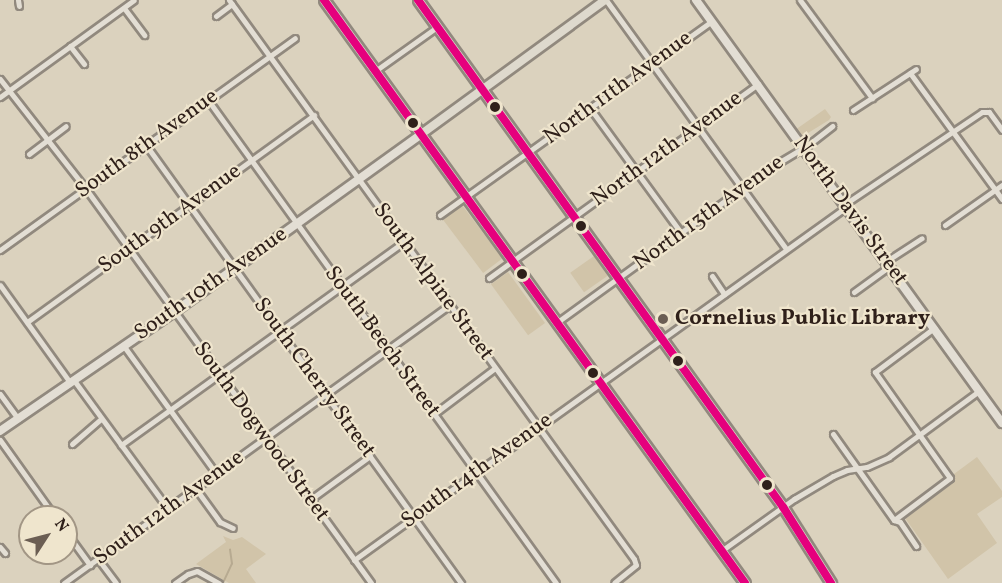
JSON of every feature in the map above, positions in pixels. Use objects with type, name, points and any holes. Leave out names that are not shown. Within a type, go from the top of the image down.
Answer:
[{"type":"highway","points":[[324,0],[745,583]]},
{"type":"highway","points":[[418,0],[783,507],[831,583]]},
{"type":"main road","points":[[420,135],[606,0]]},
{"type":"street","points":[[0,97],[134,0]]},
{"type":"street","points":[[606,0],[786,249]]},
{"type":"street","name":"North Davis Street","points":[[696,0],[1002,423]]},
{"type":"street","points":[[800,0],[872,98]]},
{"type":"street","points":[[216,16],[231,2]]},
{"type":"street","name":"South Alpine Street","points":[[231,2],[246,27],[271,55],[634,559],[636,566],[614,583]]},
{"type":"street","points":[[124,8],[144,35]]},
{"type":"street","name":"North 11th Avenue","points":[[440,215],[712,21]]},
{"type":"street","points":[[375,71],[437,27]]},
{"type":"street","name":"South 8th Avenue","points":[[0,250],[294,38]]},
{"type":"street","points":[[70,46],[84,64]]},
{"type":"street","points":[[853,110],[916,69]]},
{"type":"street","points":[[910,73],[1002,199]]},
{"type":"street","name":"South Dogwood Street","points":[[0,79],[86,189],[372,583]]},
{"type":"street","name":"North 12th Avenue","points":[[489,278],[758,84]]},
{"type":"street","name":"South Beech Street","points":[[208,100],[556,583]]},
{"type":"street","points":[[590,108],[681,233]]},
{"type":"street","name":"South 14th Avenue","points":[[354,560],[845,205],[953,132],[986,111],[1001,125]]},
{"type":"street","name":"South 9th Avenue","points":[[27,322],[314,115]]},
{"type":"street","points":[[29,154],[66,126]]},
{"type":"street","name":"North 13th Avenue","points":[[556,323],[742,188],[832,126]]},
{"type":"street","name":"South 10th Avenue","points":[[0,431],[71,380],[174,312],[420,135]]},
{"type":"street","name":"South Cherry Street","points":[[146,145],[461,583]]},
{"type":"street","points":[[945,225],[1002,185]]},
{"type":"street","points":[[854,292],[884,270],[887,263],[922,238]]},
{"type":"street","points":[[121,445],[404,242]]},
{"type":"street","points":[[712,276],[724,294]]},
{"type":"street","points":[[0,285],[168,509]]},
{"type":"street","name":"South 12th Avenue","points":[[64,583],[217,475],[449,305]]},
{"type":"street","points":[[894,520],[950,478],[875,372],[934,328]]},
{"type":"street","points":[[123,345],[217,475]]},
{"type":"street","points":[[434,414],[495,368]]},
{"type":"street","points":[[721,550],[833,476],[878,463],[979,391]]},
{"type":"street","points":[[0,394],[18,419]]},
{"type":"street","points":[[72,444],[101,419]]},
{"type":"street","points":[[833,434],[894,520],[900,522],[916,546]]},
{"type":"street","points":[[0,441],[46,505]]},
{"type":"street","points":[[311,499],[370,456]]},
{"type":"street","points":[[196,489],[220,522],[233,528]]},
{"type":"street","points":[[0,547],[4,553]]},
{"type":"street","points":[[78,548],[90,565]]},
{"type":"street","points":[[98,559],[116,583]]},
{"type":"street","points":[[175,583],[193,572],[217,581]]},
{"type":"shaded area","points":[[825,109],[831,117],[829,120],[800,138],[795,130]]},
{"type":"shaded area","points":[[462,205],[502,259],[483,273],[443,219]]},
{"type":"shaded area","points":[[594,256],[608,276],[584,292],[570,273]]},
{"type":"shaded area","points":[[508,272],[545,323],[528,335],[491,284]]},
{"type":"shaded area","points":[[977,457],[1002,491],[1002,497],[977,514],[997,543],[948,579],[905,518],[949,484],[954,474]]},
{"type":"shaded area","points":[[223,536],[233,540],[242,537],[266,554],[246,569],[256,583],[229,583],[196,564],[226,542]]},
{"type":"waterway","points":[[223,583],[232,564],[230,550]]},
{"type":"transit line","points":[[324,0],[745,583]]},
{"type":"transit line","points":[[418,0],[783,507],[831,583]]},
{"type":"place","name":"Cornelius Public Library","points":[[663,319]]}]
